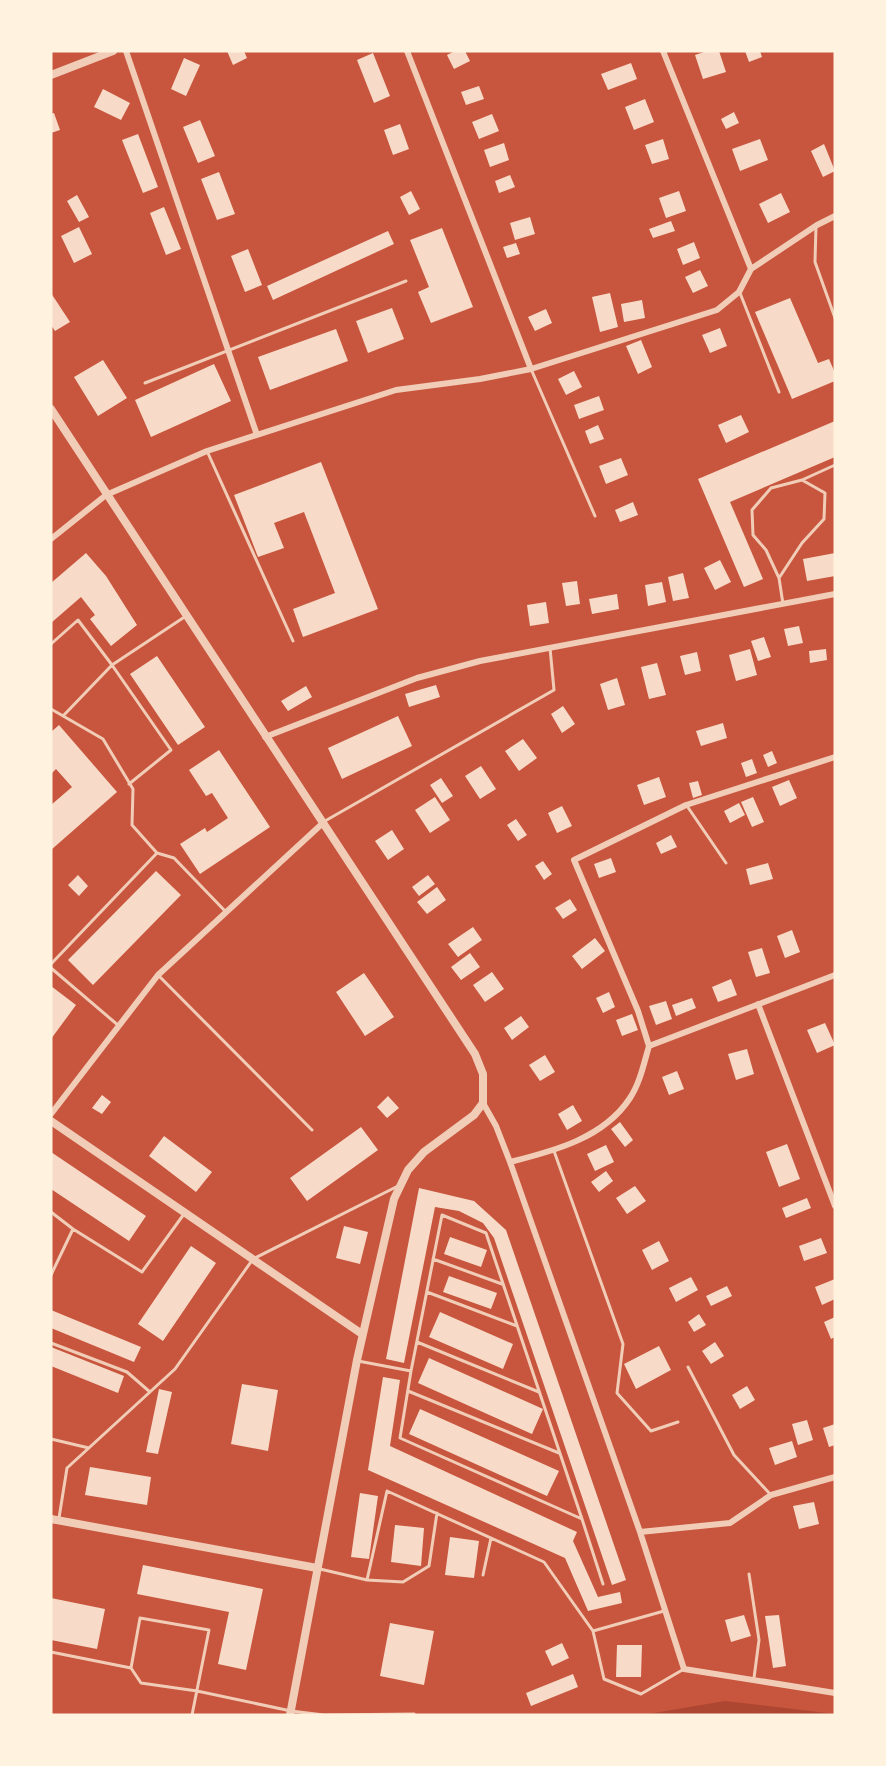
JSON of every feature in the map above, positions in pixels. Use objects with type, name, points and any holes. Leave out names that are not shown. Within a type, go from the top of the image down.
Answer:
[{"type":"street","points":[[51,75],[113,51]]},
{"type":"street","points":[[126,51],[258,435]]},
{"type":"street","points":[[407,51],[531,369]]},
{"type":"street","points":[[663,51],[751,269]]},
{"type":"street","points":[[51,540],[106,495],[207,451],[396,390],[480,379],[531,369],[717,310],[739,292],[751,269],[817,225],[835,216]]},
{"type":"street","points":[[51,409],[475,1054],[483,1074],[483,1103],[496,1126],[510,1162],[640,1532],[684,1669],[835,1693]]},
{"type":"street","points":[[265,737],[417,678],[480,661],[835,594]]},
{"type":"street","points":[[510,1162],[554,1151],[594,1132],[618,1114],[631,1097],[649,1046],[638,1011],[574,860],[686,805],[835,757]]},
{"type":"street","points":[[51,1114],[158,975],[324,822]]},
{"type":"street","points":[[649,1046],[835,975]]},
{"type":"street","points":[[758,1004],[835,1206]]},
{"type":"street","points":[[291,1713],[362,1334],[399,1186],[408,1170],[424,1152],[474,1115],[483,1103]]},
{"type":"street","points":[[51,1121],[362,1334]]},
{"type":"street","points":[[640,1532],[730,1523],[771,1495],[835,1477]]},
{"type":"street","points":[[55,1519],[317,1568]]},
{"type":"lane","points":[[817,225],[814,262],[835,318]]},
{"type":"lane","points":[[145,382],[230,352],[406,281]]},
{"type":"lane","points":[[739,292],[779,392]]},
{"type":"lane","points":[[531,369],[595,516]]},
{"type":"lane","points":[[207,451],[294,641]]},
{"type":"lane","points":[[783,604],[779,578],[766,550],[753,535],[752,510],[771,488],[802,480],[835,465]]},
{"type":"lane","points":[[779,578],[802,543],[824,519],[825,493],[802,480]]},
{"type":"lane","points":[[63,716],[112,665],[186,616]]},
{"type":"lane","points":[[51,644],[78,620],[171,750],[129,783]]},
{"type":"lane","points":[[324,822],[554,690],[550,647]]},
{"type":"lane","points":[[51,709],[103,739],[133,789],[132,825],[157,853],[174,858],[226,912]]},
{"type":"lane","points":[[686,805],[726,862]]},
{"type":"lane","points":[[118,1026],[51,966],[157,853]]},
{"type":"lane","points":[[158,975],[312,1130]]},
{"type":"lane","points":[[554,1151],[623,1344],[617,1393],[651,1431],[678,1422]]},
{"type":"lane","points":[[55,1519],[67,1468],[175,1369],[253,1259],[399,1186]]},
{"type":"lane","points":[[51,1212],[73,1229],[142,1272],[185,1213]]},
{"type":"lane","points":[[582,1519],[400,1438],[442,1215],[486,1233],[502,1284],[560,1453],[582,1519],[603,1584]]},
{"type":"lane","points":[[51,1275],[73,1229]]},
{"type":"lane","points":[[433,1259],[502,1284]]},
{"type":"lane","points":[[427,1292],[517,1326]]},
{"type":"lane","points":[[417,1342],[539,1392]]},
{"type":"lane","points":[[51,1343],[127,1372],[150,1392]]},
{"type":"lane","points":[[357,1360],[411,1371]]},
{"type":"lane","points":[[688,1367],[734,1455],[771,1495]]},
{"type":"lane","points":[[408,1391],[560,1453]]},
{"type":"lane","points":[[51,1439],[89,1448]]},
{"type":"lane","points":[[367,1580],[387,1491],[544,1562],[593,1631],[604,1679],[640,1694],[684,1669]]},
{"type":"lane","points":[[317,1568],[367,1580],[404,1582],[429,1566],[437,1514]]},
{"type":"lane","points":[[483,1575],[491,1538]]},
{"type":"lane","points":[[749,1574],[759,1640],[754,1680]]},
{"type":"lane","points":[[593,1631],[665,1611]]},
{"type":"lane","points":[[192,1715],[197,1691],[209,1630],[140,1618],[131,1668],[141,1683],[197,1691],[291,1713],[414,1714]]},
{"type":"lane","points":[[51,1652],[131,1668]]},
{"type":"shaded area","points":[[725,1701],[835,1714],[835,1715],[642,1715]]},
{"type":"building","points":[[227,51],[244,51],[247,58],[233,65]]},
{"type":"building","points":[[455,51],[465,51],[470,61],[454,69],[447,55]]},
{"type":"building","points":[[707,51],[719,51],[726,72],[703,79],[695,55]]},
{"type":"building","points":[[745,51],[760,51],[762,57],[749,62]]},
{"type":"building","points":[[373,53],[390,96],[374,103],[357,60]]},
{"type":"building","points":[[184,58],[200,65],[186,96],[171,89]]},
{"type":"building","points":[[631,63],[637,79],[608,90],[601,74]]},
{"type":"building","points":[[479,86],[484,99],[466,105],[461,92]]},
{"type":"building","points":[[103,89],[130,103],[121,120],[94,107]]},
{"type":"building","points":[[645,99],[654,122],[634,130],[625,107]]},
{"type":"building","points":[[734,112],[739,123],[726,129],[721,119]]},
{"type":"building","points":[[54,113],[60,130],[51,133],[51,114]]},
{"type":"building","points":[[492,114],[499,131],[479,139],[472,122]]},
{"type":"building","points":[[200,120],[215,156],[198,163],[183,127]]},
{"type":"building","points":[[400,124],[409,149],[393,155],[384,130]]},
{"type":"building","points":[[138,134],[158,187],[143,193],[122,140]]},
{"type":"building","points":[[663,139],[669,159],[652,164],[645,145]]},
{"type":"building","points":[[760,139],[768,160],[740,171],[732,149]]},
{"type":"building","points":[[504,143],[509,160],[490,167],[484,150]]},
{"type":"building","points":[[824,144],[835,171],[823,177],[811,151]]},
{"type":"building","points":[[219,172],[235,214],[217,220],[201,179]]},
{"type":"building","points":[[510,175],[515,187],[499,193],[495,181]]},
{"type":"building","points":[[411,191],[420,209],[409,215],[400,197]]},
{"type":"building","points":[[679,191],[686,211],[666,218],[659,198]]},
{"type":"building","points":[[781,193],[790,212],[768,223],[759,204]]},
{"type":"building","points":[[77,195],[89,217],[79,222],[67,201]]},
{"type":"building","points":[[164,207],[181,249],[166,255],[150,213]]},
{"type":"building","points":[[530,217],[535,234],[515,240],[510,223]]},
{"type":"building","points":[[671,221],[675,231],[653,238],[649,229]]},
{"type":"building","points":[[79,227],[92,254],[74,263],[61,236]]},
{"type":"building","points":[[442,228],[473,307],[431,323],[418,292],[429,287],[410,240]]},
{"type":"building","points":[[388,231],[394,244],[273,300],[267,286]]},
{"type":"building","points":[[694,242],[700,258],[683,265],[677,249]]},
{"type":"building","points":[[516,243],[520,254],[507,258],[503,247]]},
{"type":"building","points":[[248,249],[262,285],[245,292],[231,256]]},
{"type":"building","points":[[700,270],[708,286],[693,293],[685,277]]},
{"type":"building","points":[[51,293],[70,322],[55,331],[51,325]]},
{"type":"building","points":[[610,293],[618,327],[600,332],[592,297]]},
{"type":"building","points":[[790,298],[818,363],[829,359],[835,373],[835,381],[792,399],[755,312]]},
{"type":"building","points":[[642,300],[645,318],[624,322],[621,304]]},
{"type":"building","points":[[392,308],[404,339],[368,353],[356,321]]},
{"type":"building","points":[[546,309],[552,323],[535,331],[528,317]]},
{"type":"building","points":[[720,328],[727,346],[710,353],[702,335]]},
{"type":"building","points":[[336,329],[348,361],[270,390],[258,357]]},
{"type":"building","points":[[641,340],[652,367],[638,374],[626,346]]},
{"type":"building","points":[[103,360],[127,398],[98,416],[74,377]]},
{"type":"building","points":[[214,364],[231,401],[151,437],[135,400]]},
{"type":"building","points":[[574,371],[582,387],[566,395],[558,379]]},
{"type":"building","points":[[599,396],[604,410],[579,419],[574,405]]},
{"type":"building","points":[[741,415],[749,432],[726,443],[718,425]]},
{"type":"building","points":[[835,421],[835,457],[730,502],[763,579],[744,587],[698,479]]},
{"type":"building","points":[[598,425],[604,439],[590,444],[585,431]]},
{"type":"building","points":[[621,458],[628,475],[606,484],[599,466]]},
{"type":"building","points":[[321,462],[378,609],[303,637],[293,609],[335,593],[304,512],[274,523],[284,548],[258,557],[234,495]]},
{"type":"building","points":[[633,502],[638,515],[620,522],[615,510]]},
{"type":"building","points":[[86,553],[106,576],[137,625],[111,646],[90,619],[95,615],[81,597],[51,623],[51,583]]},
{"type":"building","points":[[835,553],[835,576],[807,581],[803,559]]},
{"type":"building","points":[[720,560],[731,582],[715,590],[704,568]]},
{"type":"building","points":[[683,573],[689,598],[673,601],[668,577]]},
{"type":"building","points":[[577,581],[580,604],[566,606],[562,583]]},
{"type":"building","points":[[662,582],[666,602],[648,606],[645,585]]},
{"type":"building","points":[[617,594],[619,609],[592,614],[589,599]]},
{"type":"building","points":[[546,602],[549,623],[530,626],[527,605]]},
{"type":"building","points":[[799,626],[803,643],[788,646],[784,629]]},
{"type":"building","points":[[764,637],[771,657],[758,661],[751,641]]},
{"type":"building","points":[[750,649],[757,675],[736,681],[729,655]]},
{"type":"building","points":[[826,649],[827,660],[810,663],[809,651]]},
{"type":"building","points":[[697,652],[701,671],[685,675],[680,656]]},
{"type":"building","points":[[157,656],[205,727],[178,745],[130,674]]},
{"type":"building","points":[[657,663],[666,695],[649,699],[641,667]]},
{"type":"building","points":[[617,678],[625,705],[608,710],[600,684]]},
{"type":"building","points":[[436,685],[440,697],[409,707],[405,694]]},
{"type":"building","points":[[306,686],[312,697],[288,711],[281,701]]},
{"type":"building","points":[[563,706],[575,724],[562,733],[551,714]]},
{"type":"building","points":[[398,716],[412,746],[342,779],[328,748]]},
{"type":"building","points":[[723,723],[727,738],[701,746],[696,731]]},
{"type":"building","points":[[59,725],[117,792],[51,850],[51,805],[72,787],[56,769],[51,774],[51,732]]},
{"type":"building","points":[[523,739],[537,758],[519,771],[505,751]]},
{"type":"building","points":[[219,750],[270,827],[200,874],[180,844],[205,828],[207,832],[228,818],[212,793],[206,796],[189,770]]},
{"type":"building","points":[[772,751],[777,763],[768,767],[763,755]]},
{"type":"building","points":[[752,759],[757,773],[746,777],[741,763]]},
{"type":"building","points":[[481,766],[496,789],[480,799],[465,776]]},
{"type":"building","points":[[659,777],[666,797],[644,805],[637,785]]},
{"type":"building","points":[[441,778],[453,796],[442,803],[430,785]]},
{"type":"building","points":[[789,780],[797,798],[780,806],[772,787]]},
{"type":"building","points":[[698,781],[702,795],[693,798],[689,783]]},
{"type":"building","points":[[435,797],[450,820],[430,833],[415,810]]},
{"type":"building","points":[[753,797],[764,822],[752,827],[741,802]]},
{"type":"building","points":[[739,803],[745,815],[730,823],[724,811]]},
{"type":"building","points":[[562,806],[572,826],[557,833],[548,813]]},
{"type":"building","points":[[516,819],[527,835],[518,841],[507,825]]},
{"type":"building","points":[[392,830],[404,849],[388,860],[375,841]]},
{"type":"building","points":[[671,835],[677,847],[661,854],[656,843]]},
{"type":"building","points":[[611,858],[616,872],[599,878],[594,864]]},
{"type":"building","points":[[543,861],[552,874],[544,880],[535,866]]},
{"type":"building","points":[[768,863],[773,879],[750,885],[746,869]]},
{"type":"building","points":[[156,871],[181,895],[93,985],[68,960]]},
{"type":"building","points":[[78,875],[88,886],[79,896],[68,885]]},
{"type":"building","points":[[428,875],[435,884],[419,896],[412,887]]},
{"type":"building","points":[[437,887],[446,900],[427,914],[417,902]]},
{"type":"building","points":[[570,899],[577,910],[563,919],[555,908]]},
{"type":"building","points":[[473,927],[482,940],[458,957],[448,944]]},
{"type":"building","points":[[792,930],[800,952],[785,958],[777,936]]},
{"type":"building","points":[[595,938],[605,951],[582,969],[572,956]]},
{"type":"building","points":[[762,948],[770,973],[756,977],[748,952]]},
{"type":"building","points":[[470,953],[480,967],[461,980],[451,967]]},
{"type":"building","points":[[492,972],[504,989],[485,1002],[473,985]]},
{"type":"building","points":[[364,973],[394,1017],[365,1036],[336,992]]},
{"type":"building","points":[[731,979],[737,995],[718,1002],[712,987]]},
{"type":"building","points":[[51,986],[76,1005],[51,1039]]},
{"type":"building","points":[[609,992],[615,1007],[603,1013],[596,998]]},
{"type":"building","points":[[692,998],[696,1008],[676,1016],[672,1005]]},
{"type":"building","points":[[666,1001],[672,1019],[656,1025],[649,1006]]},
{"type":"building","points":[[632,1014],[638,1030],[622,1036],[616,1020]]},
{"type":"building","points":[[521,1016],[529,1027],[512,1040],[504,1028]]},
{"type":"building","points":[[825,1023],[835,1045],[817,1053],[807,1030]]},
{"type":"building","points":[[747,1049],[754,1074],[736,1080],[728,1054]]},
{"type":"building","points":[[545,1055],[555,1072],[540,1081],[529,1065]]},
{"type":"building","points":[[677,1071],[684,1089],[669,1095],[662,1077]]},
{"type":"building","points":[[102,1095],[111,1102],[102,1114],[92,1108]]},
{"type":"building","points":[[388,1096],[399,1108],[387,1118],[377,1107]]},
{"type":"building","points":[[573,1105],[582,1121],[567,1130],[558,1114]]},
{"type":"building","points":[[620,1122],[633,1140],[625,1147],[611,1129]]},
{"type":"building","points":[[361,1127],[378,1150],[307,1201],[290,1178]]},
{"type":"building","points":[[164,1136],[212,1172],[196,1192],[149,1156]]},
{"type":"building","points":[[787,1144],[800,1179],[779,1187],[766,1152]]},
{"type":"building","points":[[606,1145],[614,1162],[595,1171],[587,1154]]},
{"type":"building","points":[[51,1152],[146,1216],[129,1241],[51,1189]]},
{"type":"building","points":[[606,1171],[613,1181],[599,1192],[591,1182]]},
{"type":"building","points":[[635,1186],[646,1201],[627,1214],[616,1198]]},
{"type":"building","points":[[419,1188],[474,1201],[506,1230],[626,1580],[612,1585],[494,1238],[483,1223],[459,1211],[435,1207],[404,1363],[386,1359]]},
{"type":"building","points":[[807,1198],[811,1208],[786,1218],[782,1208]]},
{"type":"building","points":[[344,1226],[368,1232],[360,1264],[336,1258]]},
{"type":"building","points":[[450,1237],[487,1250],[481,1267],[444,1254]]},
{"type":"building","points":[[821,1238],[827,1253],[804,1261],[799,1246]]},
{"type":"building","points":[[659,1241],[669,1261],[652,1270],[642,1250]]},
{"type":"building","points":[[191,1246],[216,1263],[163,1341],[138,1324]]},
{"type":"building","points":[[449,1276],[497,1293],[491,1309],[443,1292]]},
{"type":"building","points":[[691,1277],[698,1290],[676,1302],[669,1288]]},
{"type":"building","points":[[835,1279],[835,1299],[822,1305],[815,1287]]},
{"type":"building","points":[[727,1286],[732,1296],[711,1306],[706,1296]]},
{"type":"building","points":[[51,1310],[141,1347],[134,1362],[51,1328]]},
{"type":"building","points":[[440,1312],[513,1344],[503,1369],[429,1337]]},
{"type":"building","points":[[699,1314],[706,1325],[694,1332],[688,1322]]},
{"type":"building","points":[[835,1317],[835,1337],[831,1339],[824,1322]]},
{"type":"building","points":[[715,1342],[724,1356],[711,1364],[702,1351]]},
{"type":"building","points":[[659,1346],[671,1370],[636,1389],[624,1364]]},
{"type":"building","points":[[51,1347],[124,1376],[118,1393],[51,1366]]},
{"type":"building","points":[[429,1358],[543,1409],[532,1434],[418,1383]]},
{"type":"building","points":[[383,1377],[400,1380],[390,1446],[577,1532],[573,1541],[598,1597],[620,1592],[622,1603],[588,1611],[565,1558],[368,1470]]},
{"type":"building","points":[[242,1384],[278,1390],[268,1451],[231,1444]]},
{"type":"building","points":[[747,1386],[755,1400],[740,1409],[732,1395]]},
{"type":"building","points":[[159,1389],[172,1392],[158,1454],[146,1452]]},
{"type":"building","points":[[420,1409],[559,1471],[547,1496],[409,1434]]},
{"type":"building","points":[[807,1420],[813,1440],[798,1445],[792,1424]]},
{"type":"building","points":[[835,1424],[835,1445],[829,1447],[823,1428]]},
{"type":"building","points":[[792,1441],[797,1457],[775,1465],[769,1448]]},
{"type":"building","points":[[90,1467],[151,1477],[147,1505],[85,1495]]},
{"type":"building","points":[[360,1493],[378,1496],[369,1559],[351,1557]]},
{"type":"building","points":[[814,1502],[819,1524],[799,1529],[793,1506]]},
{"type":"building","points":[[395,1525],[424,1528],[421,1566],[391,1562]]},
{"type":"building","points":[[450,1537],[479,1541],[474,1578],[445,1575]]},
{"type":"building","points":[[143,1565],[263,1589],[246,1670],[218,1664],[229,1612],[137,1594]]},
{"type":"building","points":[[51,1598],[105,1609],[97,1649],[51,1640]]},
{"type":"building","points":[[744,1615],[751,1636],[731,1642],[725,1620]]},
{"type":"building","points":[[779,1615],[786,1666],[773,1668],[765,1616]]},
{"type":"building","points":[[390,1623],[434,1631],[424,1685],[380,1676]]},
{"type":"building","points":[[562,1643],[569,1658],[552,1666],[545,1651]]},
{"type":"building","points":[[617,1645],[642,1645],[641,1677],[616,1677]]},
{"type":"building","points":[[573,1674],[578,1687],[531,1706],[526,1693]]}]
